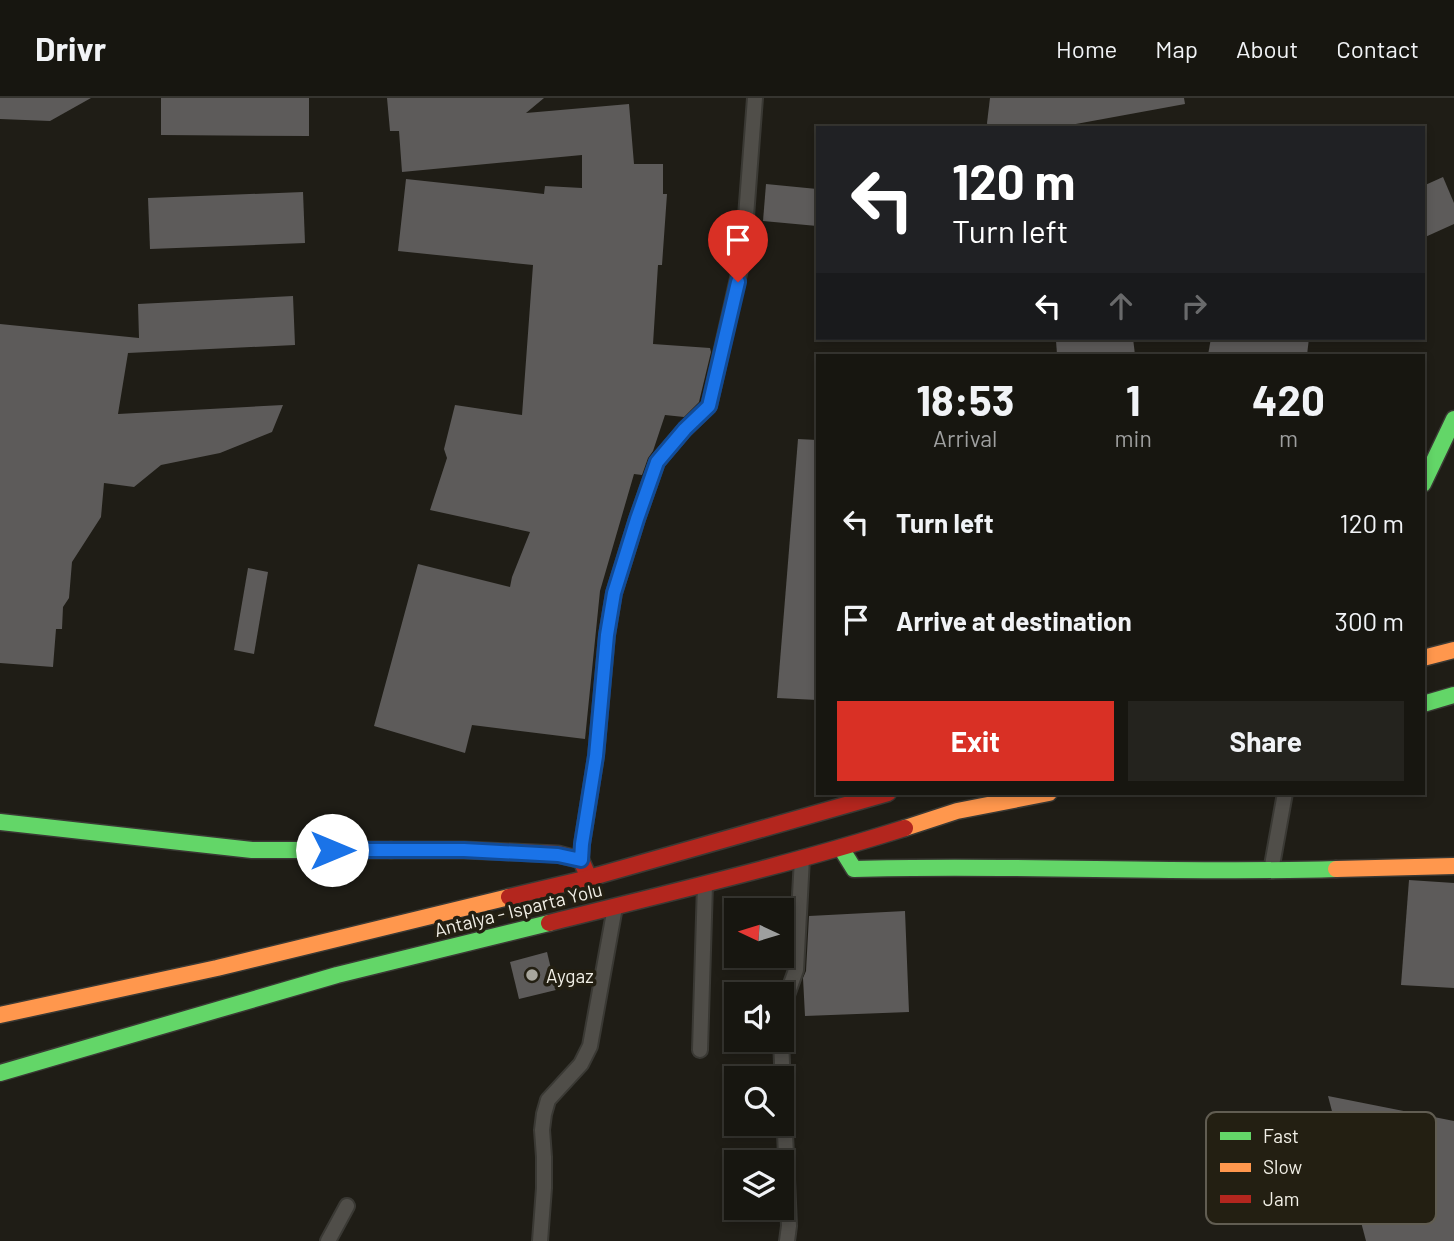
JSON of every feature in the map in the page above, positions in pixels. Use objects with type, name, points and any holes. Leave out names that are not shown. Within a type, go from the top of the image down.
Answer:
[{"type":"main road","points":[[1425,480],[1454,419]]},
{"type":"main road","points":[[1425,657],[1454,650]]},
{"type":"main road","points":[[1425,703],[1454,695]]},
{"type":"main road","name":"Antalya - Isparta Yolu","points":[[0,1015],[217,968],[589,878],[881,795]]},
{"type":"main road","name":"Antalya - Isparta Yolu","points":[[0,1073],[337,975],[705,884],[841,848],[957,811],[1039,795]]},
{"type":"main road","points":[[0,822],[252,850],[464,850],[558,855],[581,860],[589,878]]},
{"type":"main road","points":[[841,848],[853,869],[918,867],[1271,871],[1454,866]]},
{"type":"street","points":[[581,860],[596,756],[607,635],[614,593],[657,462],[709,406],[743,256],[755,98]]},
{"type":"street","points":[[1271,871],[1285,795]]},
{"type":"street","points":[[792,982],[796,970],[802,858]]},
{"type":"street","points":[[700,1050],[705,884]]},
{"type":"street","points":[[540,1241],[544,1188],[544,1114],[548,1100],[581,1064],[590,1046],[615,907]]},
{"type":"street","points":[[782,1052],[789,1226],[787,1241]]},
{"type":"street","points":[[328,1241],[346,1206]]},
{"type":"building","points":[[0,98],[91,98],[50,121],[0,119]]},
{"type":"building","points":[[161,98],[309,98],[309,136],[161,135]]},
{"type":"building","points":[[387,98],[544,98],[526,113],[629,104],[634,164],[663,164],[663,194],[667,194],[662,265],[658,265],[653,344],[710,348],[711,352],[699,402],[684,417],[665,415],[642,475],[634,474],[600,591],[585,739],[472,725],[465,753],[374,726],[418,564],[510,587],[530,532],[430,510],[447,458],[444,449],[455,405],[522,415],[533,265],[398,251],[406,179],[544,194],[545,186],[582,188],[582,155],[402,172],[399,131],[390,131]]},
{"type":"building","points":[[990,98],[1184,98],[1185,104],[1065,126],[988,126]]},
{"type":"building","points":[[1443,177],[1454,203],[1454,224],[1425,237],[1425,185]]},
{"type":"building","points":[[766,184],[816,189],[816,226],[763,221]]},
{"type":"building","points":[[303,192],[305,243],[150,249],[148,198]]},
{"type":"building","points":[[293,296],[295,345],[128,353],[118,414],[283,405],[272,432],[220,453],[161,465],[134,487],[104,483],[101,517],[72,562],[69,598],[63,607],[62,629],[56,629],[53,667],[0,663],[0,324],[139,338],[138,304]]},
{"type":"building","points":[[1056,340],[1133,340],[1135,354],[1057,354]]},
{"type":"building","points":[[1211,340],[1309,340],[1307,354],[1208,354]]},
{"type":"building","points":[[798,439],[816,440],[816,700],[777,698]]},
{"type":"building","points":[[248,568],[268,572],[254,654],[234,650]]},
{"type":"building","points":[[1409,880],[1454,883],[1454,988],[1401,985]]},
{"type":"building","points":[[905,911],[909,1012],[805,1016],[803,978],[806,971],[809,916]]},
{"type":"building","points":[[547,952],[556,990],[519,999],[510,962]]},
{"type":"building","points":[[1328,1096],[1409,1112],[1332,1112]]},
{"type":"building","points":[[1436,1117],[1454,1121],[1454,1241],[1366,1241],[1362,1224],[1436,1224]]},
{"type":"traffic: fast","points":[[1425,480],[1454,419]]},
{"type":"traffic: fast","points":[[1425,703],[1454,695]]},
{"type":"traffic: fast","points":[[0,822],[252,850],[391,850]]},
{"type":"traffic: fast","points":[[841,848],[854,869],[1336,869]]},
{"type":"traffic: fast","points":[[0,1073],[337,975],[549,923]]},
{"type":"traffic: slow","points":[[1425,657],[1454,650]]},
{"type":"traffic: slow","points":[[905,828],[957,811],[1039,795]]},
{"type":"traffic: slow","points":[[1336,869],[1454,866]]},
{"type":"traffic: slow","points":[[0,1015],[217,968],[509,897]]},
{"type":"traffic: jam","points":[[509,897],[589,878],[881,795]]},
{"type":"traffic: jam","points":[[549,923],[772,866],[905,828]]},
{"type":"traffic: jam","points":[[391,850],[558,854],[581,860],[589,878]]},
{"type":"place","name":"Aygaz","points":[[532,975]]},
{"type":"route","points":[[332,850],[464,850],[558,855],[581,860],[596,756],[607,635],[614,593],[657,462],[709,406],[738,282]]}]
